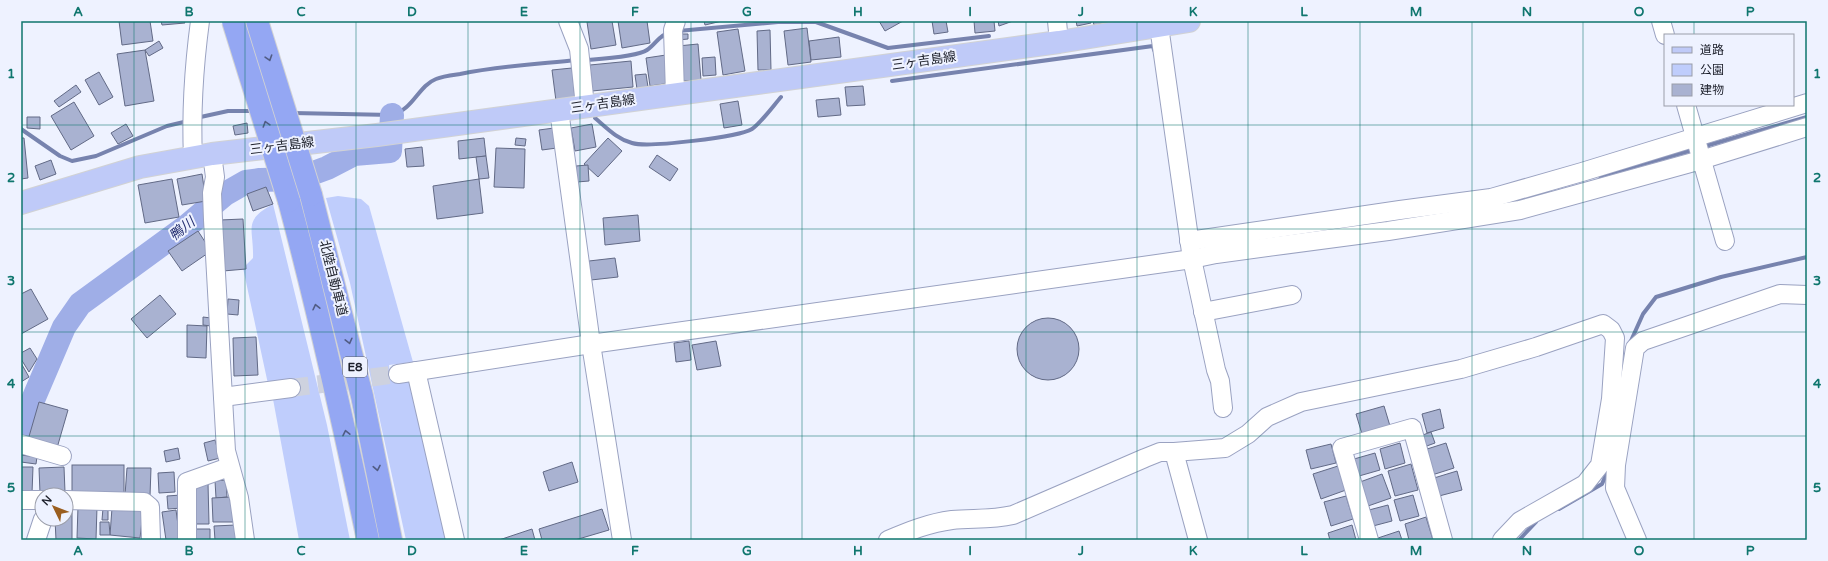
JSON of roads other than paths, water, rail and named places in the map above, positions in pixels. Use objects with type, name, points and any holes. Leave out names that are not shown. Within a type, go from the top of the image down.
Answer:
[{"type":"highway","name":"北陸自動車道","points":[[233,21],[289,201],[313,290],[339,402],[368,540]]},
{"type":"highway","name":"北陸自動車道","points":[[257,21],[311,195],[362,396],[391,540]]},
{"type":"main road","name":"三ヶ吉島線","points":[[21,203],[140,167],[203,156],[377,135],[1059,42],[1189,21]]},
{"type":"street","points":[[200,21],[196,57],[203,156],[215,177],[212,193],[212,207],[226,451],[229,467],[239,498],[245,540]]},
{"type":"street","points":[[568,21],[579,49],[585,106]]},
{"type":"street","points":[[675,94],[673,30],[676,21]]},
{"type":"street","points":[[1057,21],[1059,42]]},
{"type":"street","points":[[1662,21],[1666,34]]},
{"type":"street","points":[[1159,26],[1192,259],[1216,370],[1220,381],[1223,408]]},
{"type":"street","points":[[1189,241],[1491,198],[1582,172],[1807,103]]},
{"type":"street","points":[[1686,106],[1725,241]]},
{"type":"street","points":[[559,110],[591,344],[622,540]]},
{"type":"street","points":[[398,374],[591,344],[1192,259],[1216,254],[1388,231],[1520,210],[1807,127]]},
{"type":"street","points":[[1502,540],[1520,521],[1586,484],[1608,465],[1635,348],[1643,341],[1780,294],[1807,295]]},
{"type":"street","points":[[1203,312],[1292,295]]},
{"type":"street","points":[[888,540],[919,527],[952,520],[995,519],[1013,515],[1160,452],[1225,448],[1248,434],[1267,417],[1301,402],[1461,369],[1536,347],[1604,324],[1612,330],[1615,338],[1608,465],[1615,488],[1636,540]]},
{"type":"street","points":[[416,371],[455,540]]},
{"type":"street","points":[[222,398],[291,388]]},
{"type":"street","points":[[1368,540],[1342,448],[1412,428],[1443,540]]},
{"type":"street","points":[[21,444],[62,456]]},
{"type":"street","points":[[1174,452],[1198,540]]},
{"type":"street","points":[[187,540],[187,482],[229,467]]},
{"type":"street","points":[[21,500],[34,500]]},
{"type":"street","points":[[74,500],[144,502],[150,507],[151,540]]},
{"type":"street","points":[[36,540],[40,527]]},
{"type":"waterway","points":[[678,31],[778,22],[816,22],[888,48],[989,36]]},
{"type":"waterway","points":[[586,60],[618,57],[642,52],[650,48],[660,38],[669,33]]},
{"type":"waterway","points":[[892,81],[1153,46],[1154,50]]},
{"type":"waterway","points":[[293,113],[392,115],[406,108],[430,82],[439,78],[489,69],[577,60]]},
{"type":"waterway","points":[[595,118],[617,136],[632,143],[656,144],[693,141],[730,135],[752,129],[763,119],[781,97]]},
{"type":"waterway","points":[[196,118],[228,111],[254,111]]},
{"type":"waterway","name":"鴨川","points":[[21,428],[64,327],[80,304],[187,226],[225,194],[246,182],[297,179],[327,168],[354,154],[390,151],[392,115]]},
{"type":"waterway","points":[[1702,147],[1807,117]]},
{"type":"waterway","points":[[21,129],[60,156],[72,161],[96,156],[167,126],[188,121]]},
{"type":"waterway","points":[[1600,176],[1693,150]]},
{"type":"waterway","points":[[1522,201],[1549,190]]},
{"type":"waterway","points":[[1630,343],[1643,314],[1656,297],[1721,277],[1807,257]]},
{"type":"waterway","points":[[1559,509],[1602,484],[1608,470]]},
{"type":"waterway","points":[[1519,540],[1536,522]]},
{"type":"tunnel","points":[[291,388],[398,374]]}]
